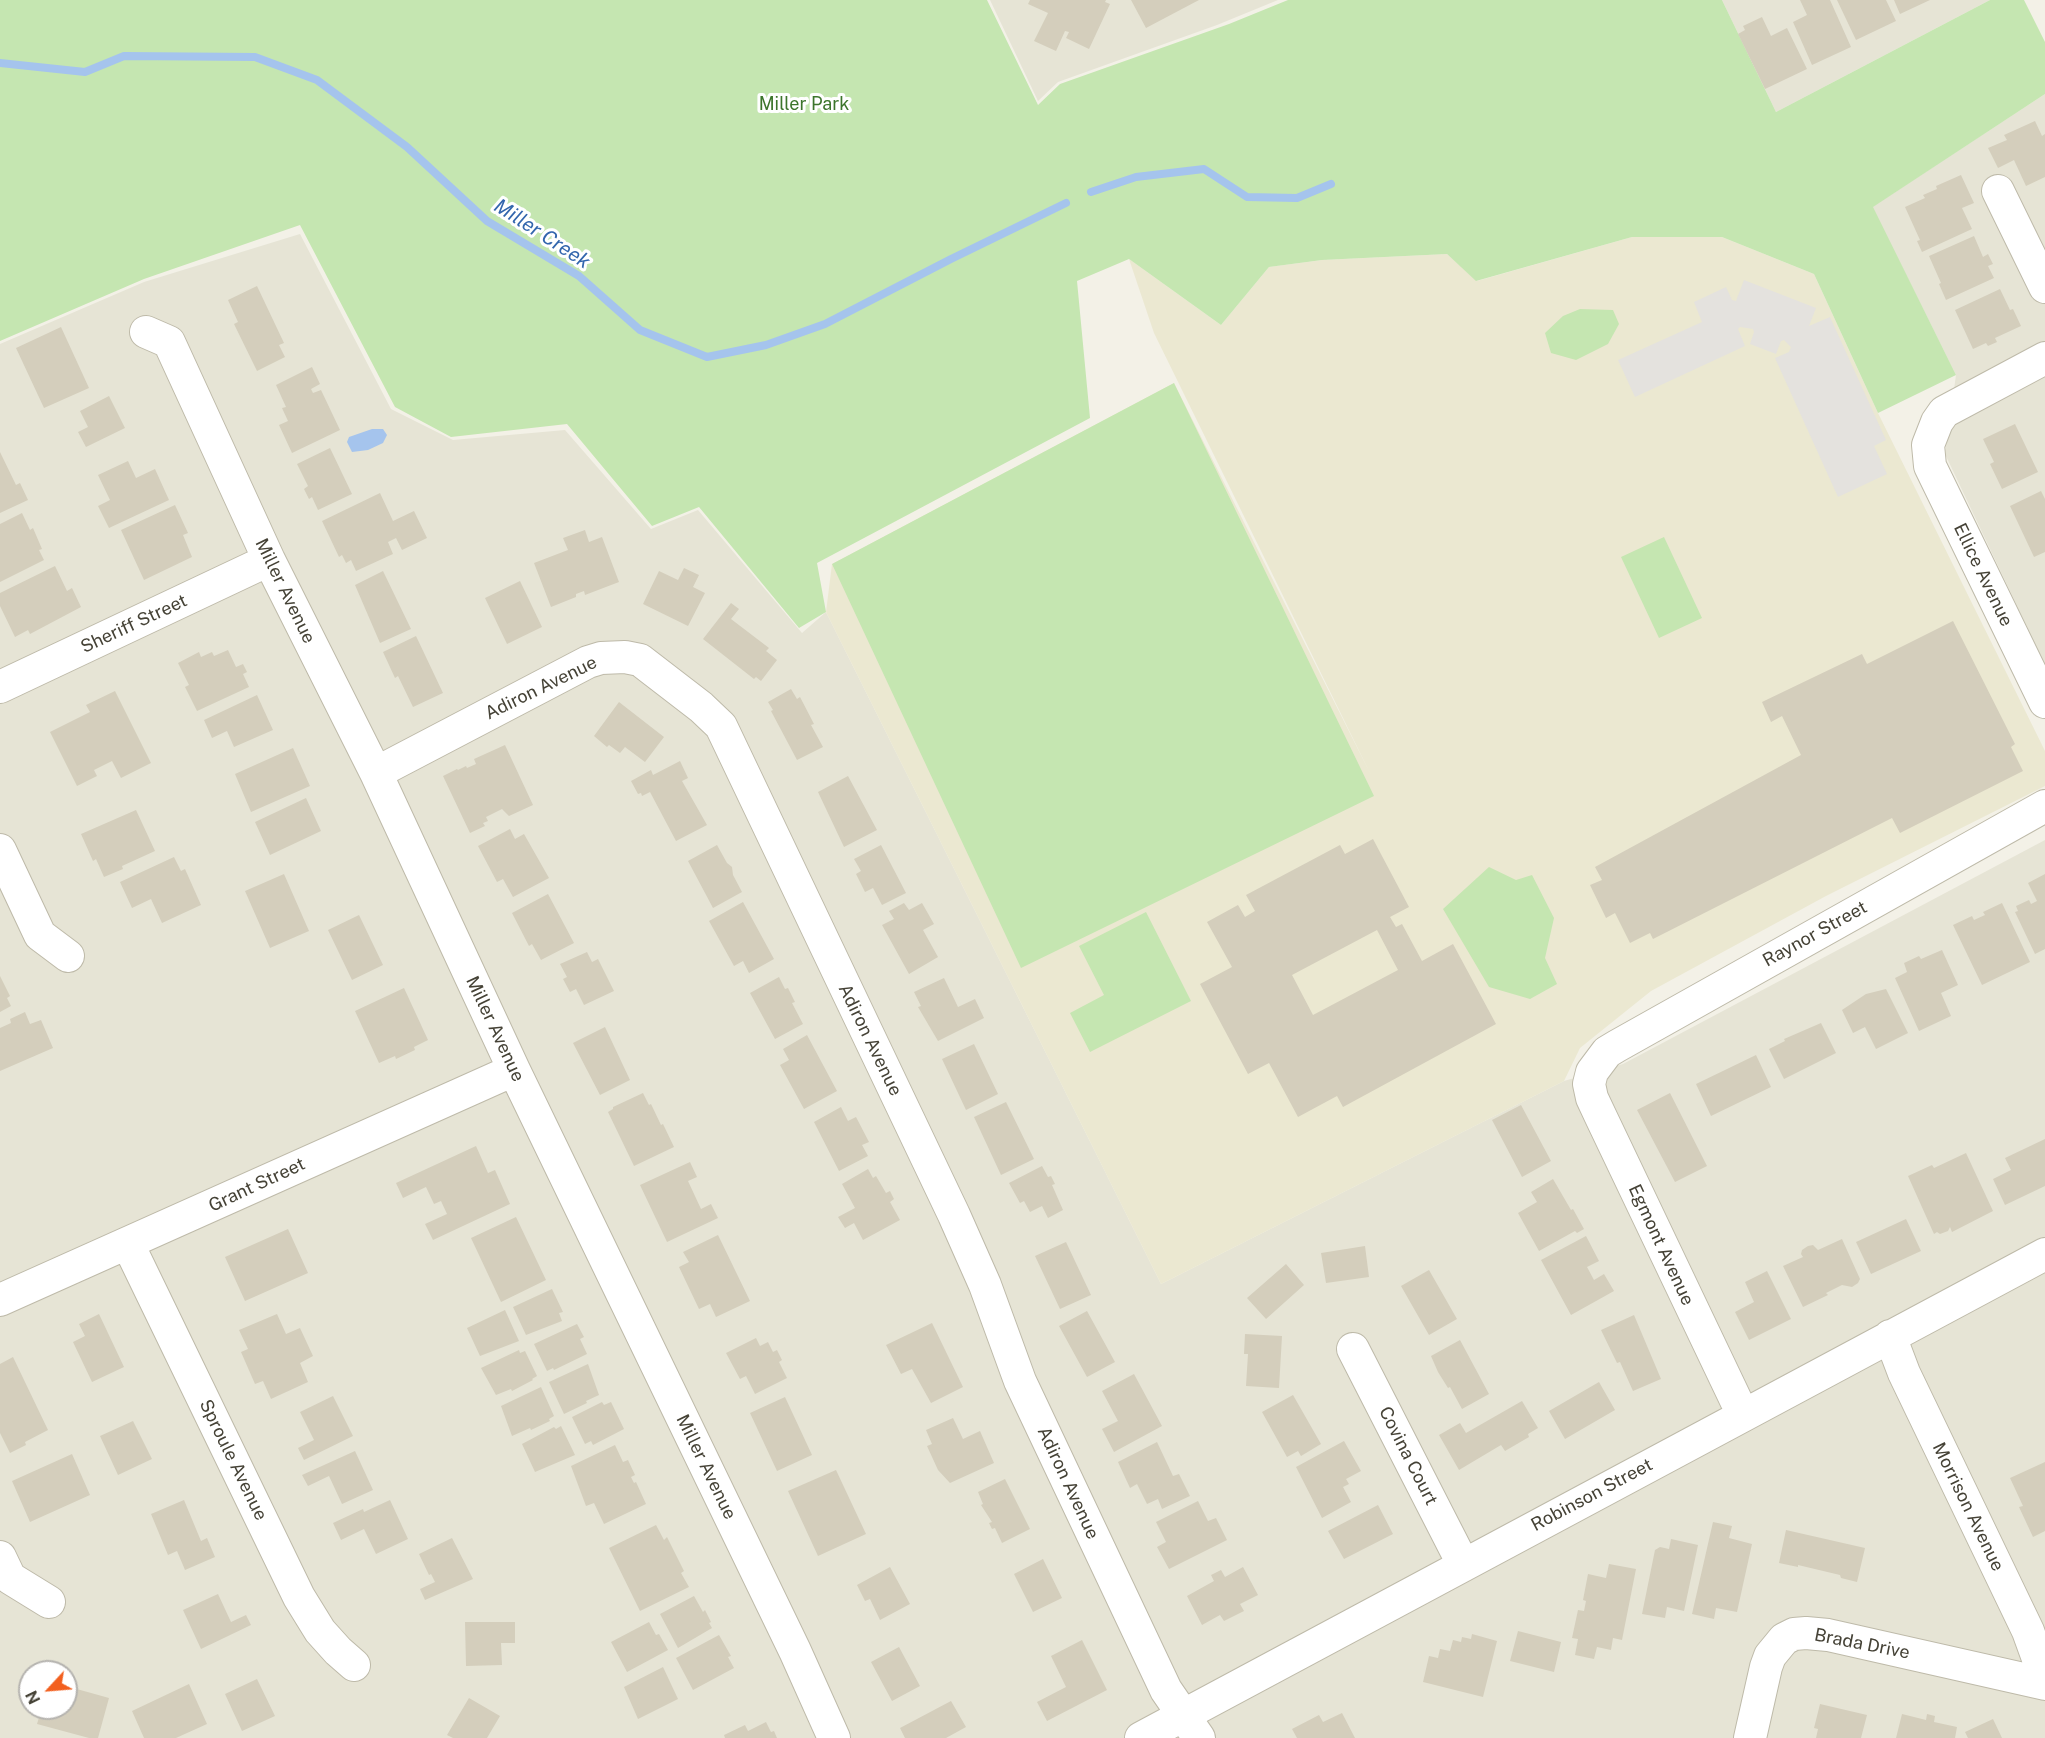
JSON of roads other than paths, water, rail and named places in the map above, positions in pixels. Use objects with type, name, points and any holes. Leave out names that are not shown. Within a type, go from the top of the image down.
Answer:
[{"type":"street","points":[[1998,191],[2045,287]]},
{"type":"street","name":"Miller Avenue","points":[[146,332],[169,342],[268,560],[376,773],[514,1070],[795,1651],[834,1738]]},
{"type":"street","name":"Ellice Avenue","points":[[2045,358],[1944,412],[1937,422],[1928,445],[1930,466],[2045,702]]},
{"type":"street","name":"Sheriff Street","points":[[0,687],[268,560]]},
{"type":"street","name":"Adiron Avenue","points":[[376,773],[569,672],[602,658],[625,657],[640,660],[707,711],[722,726],[954,1215],[985,1285],[1020,1381],[1166,1690],[1190,1727]]},
{"type":"street","name":"Raynor Street","points":[[1592,1072],[1607,1052],[1617,1046],[2045,806]]},
{"type":"street","points":[[0,850],[40,935],[68,956]]},
{"type":"street","name":"Grant Street","points":[[0,1300],[514,1070]]},
{"type":"street","name":"Egmont Avenue","points":[[1592,1072],[1591,1091],[1599,1115],[1743,1415]]},
{"type":"street","name":"Sproule Avenue","points":[[128,1244],[299,1597],[320,1631],[354,1665]]},
{"type":"street","name":"Robinson Street","points":[[1141,1738],[1190,1727],[1464,1564],[2045,1254]]},
{"type":"street","name":"Morrison Avenue","points":[[1890,1336],[1904,1373],[2028,1631],[2045,1677]]},
{"type":"street","name":"Covina Court","points":[[1353,1349],[1464,1564]]},
{"type":"street","points":[[0,1557],[10,1578],[49,1602]]},
{"type":"street","name":"Brada Drive","points":[[1750,1738],[1770,1656],[1784,1639],[1794,1634],[1828,1635],[2045,1684]]},
{"type":"water","points":[[372,429],[383,429],[387,435],[383,443],[368,450],[352,452],[347,442],[349,437]]},
{"type":"waterway","name":"Miller Creek","points":[[0,63],[85,72],[124,56],[255,57],[317,80],[407,147],[487,221],[579,276],[640,330],[707,357],[766,345],[825,324],[1066,203]]},
{"type":"waterway","name":"Miller Creek","points":[[1091,192],[1136,177],[1204,169],[1247,197],[1297,198],[1331,184]]},
{"type":"park label","name":"Miller Park","points":[[804,104]]}]
